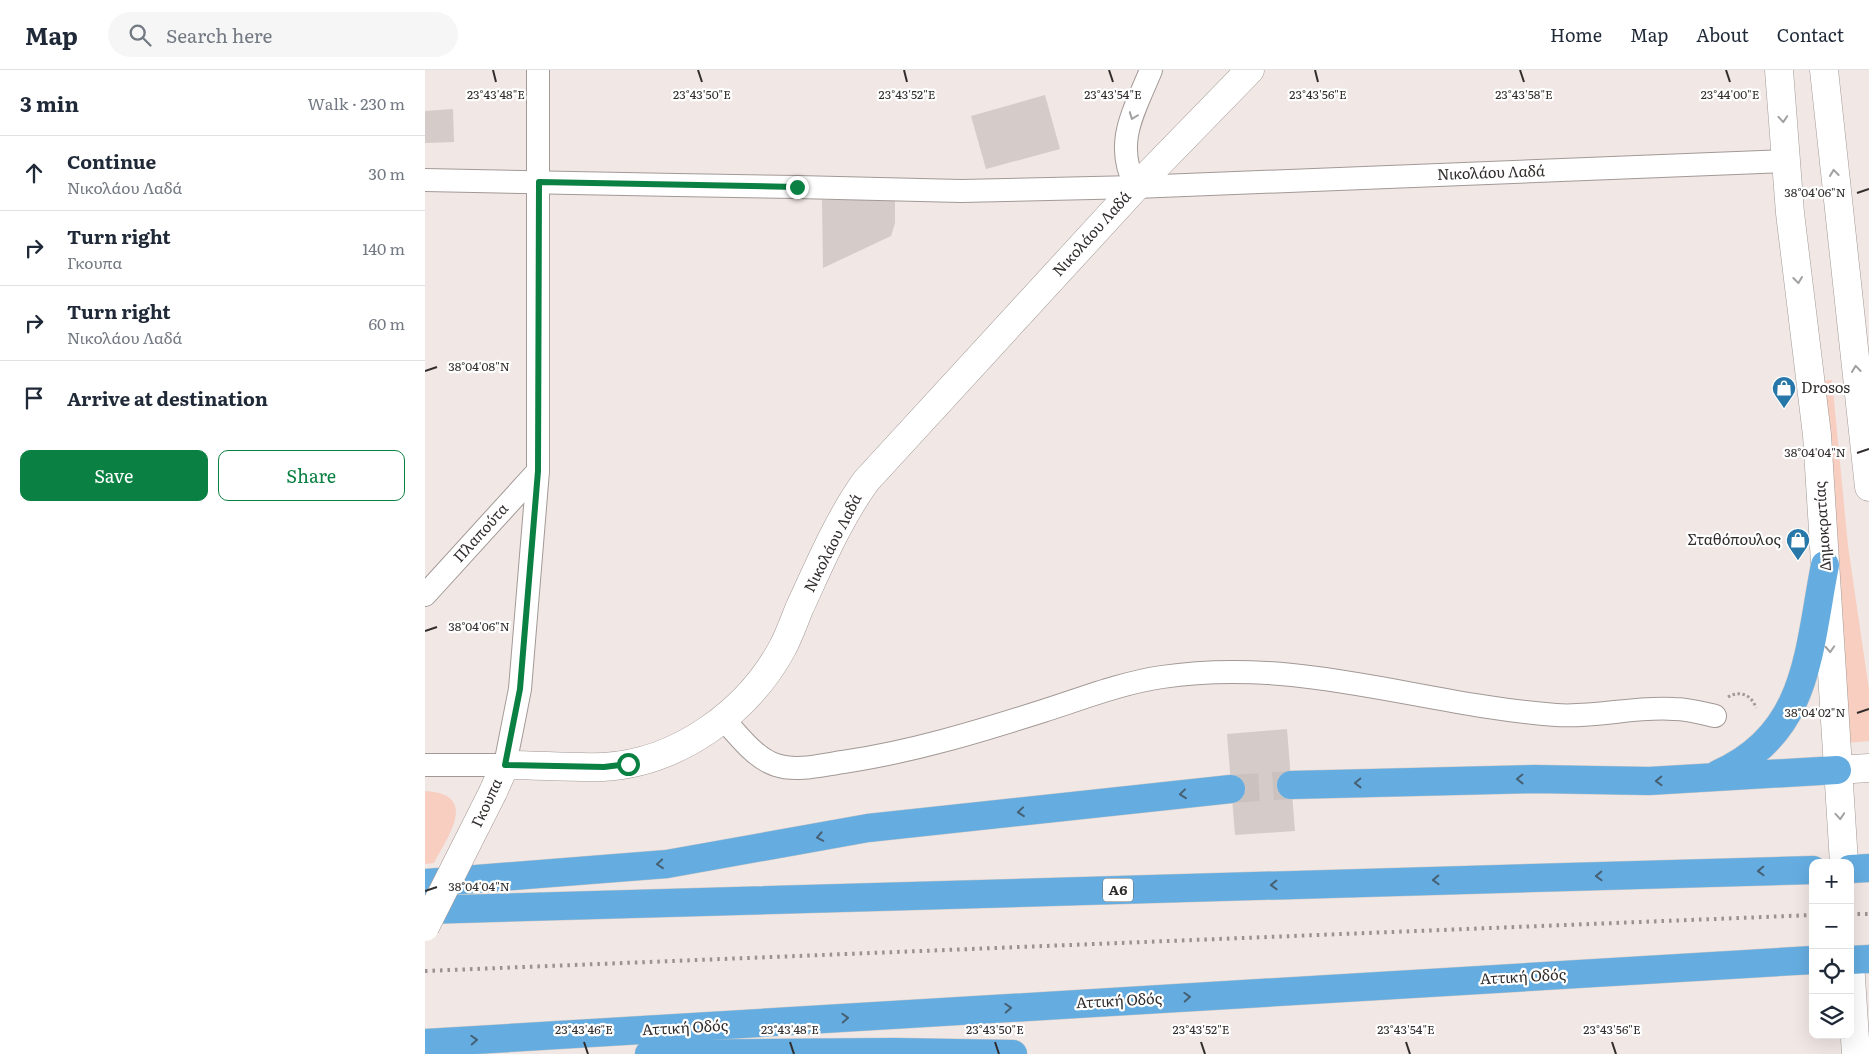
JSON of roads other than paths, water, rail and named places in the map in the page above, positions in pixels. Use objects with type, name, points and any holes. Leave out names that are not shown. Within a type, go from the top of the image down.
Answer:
[{"type":"highway","points":[[1707,779],[1739,765],[1762,748],[1783,723],[1797,694],[1804,672],[1825,565]]},
{"type":"highway","points":[[1291,785],[1534,779],[1649,781],[1837,770]]},
{"type":"highway","points":[[425,883],[667,864],[867,828],[1231,789]]},
{"type":"highway","points":[[1854,869],[1869,868]]},
{"type":"highway","name":"Α6","points":[[425,910],[1809,870]]},
{"type":"highway","points":[[1854,961],[1869,959]]},
{"type":"highway","name":"Αττική Οδός","points":[[425,1043],[1809,960]]},
{"type":"highway","points":[[649,1054],[874,1052],[1013,1054]]},
{"type":"main road","name":"Νικολάου Λαδά","points":[[505,765],[604,767],[628,764],[654,757],[691,741],[722,718],[756,685],[783,647],[842,521],[866,481],[1136,187],[1250,70]]},
{"type":"main road","name":"Δημοκρατίας","points":[[1779,70],[1790,213],[1817,436],[1843,859]]},
{"type":"main road","points":[[1824,70],[1869,487]]},
{"type":"main road","name":"Γκουπα","points":[[425,927],[505,765]]},
{"type":"main road","points":[[1837,770],[1869,768]]},
{"type":"main road","points":[[1852,994],[1857,1054]]},
{"type":"street","name":"Γκουπα","points":[[505,765],[520,689],[538,471],[538,70]]},
{"type":"street","points":[[1136,187],[1127,170],[1124,152],[1126,139],[1151,70]]},
{"type":"street","name":"Νικολάου Λαδά","points":[[425,180],[961,191],[1136,187],[1786,161]]},
{"type":"street","name":"Πλαπούτα","points":[[425,595],[538,471]]},
{"type":"street","points":[[722,718],[766,761],[778,766],[803,768],[919,748],[1099,693],[1159,677],[1206,672],[1258,671],[1319,676],[1503,709],[1558,715],[1673,708],[1715,716]]},
{"type":"street","points":[[425,765],[505,765]]},
{"type":"tunnel","points":[[1231,789],[1291,785]]},
{"type":"railway","points":[[1854,914],[1869,914]]},
{"type":"railway","points":[[425,971],[1809,915]]},
{"type":"place","name":"Drosos","points":[[1784,409]]},
{"type":"place","name":"Σταθόπουλος","points":[[1798,561]]}]
